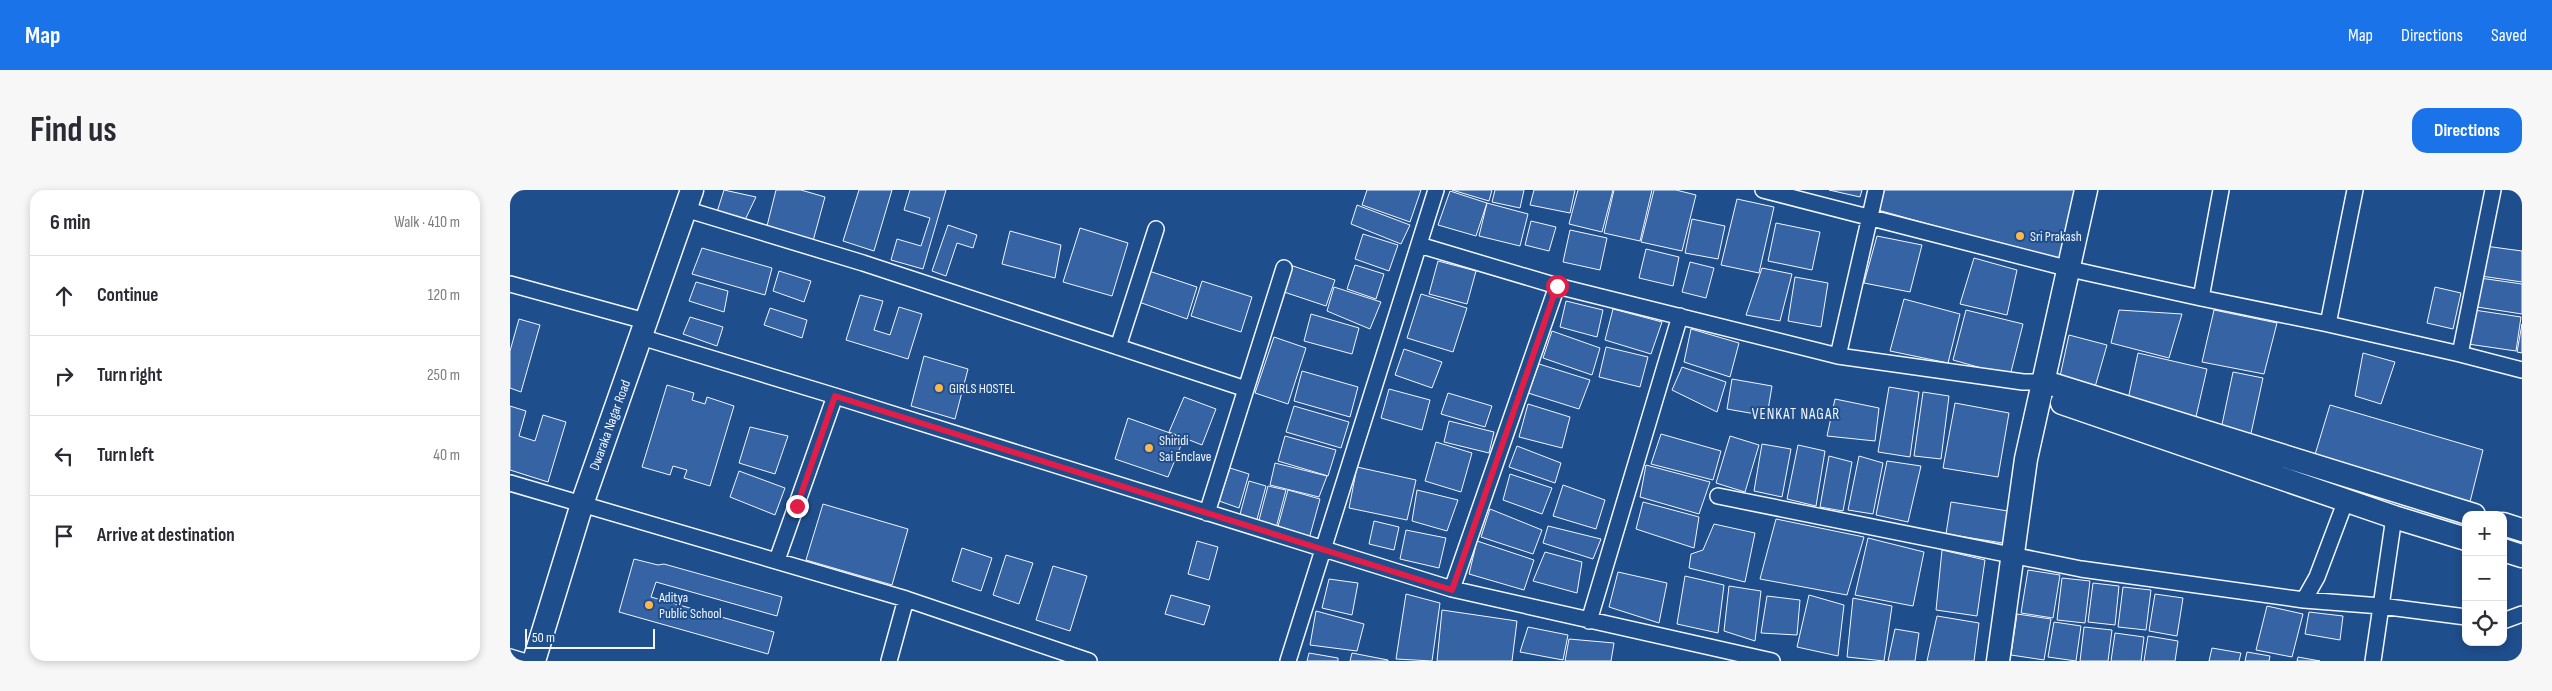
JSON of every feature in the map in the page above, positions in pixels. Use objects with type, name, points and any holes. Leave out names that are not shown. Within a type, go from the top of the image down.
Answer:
[{"type":"street","points":[[1288,661],[1436,190]]},
{"type":"street","points":[[1763,190],[2070,269],[2328,324],[2522,370]]},
{"type":"street","points":[[1838,356],[1876,190]]},
{"type":"street","points":[[1998,661],[2026,458],[2070,269],[2086,190]]},
{"type":"street","points":[[2201,298],[2221,190]]},
{"type":"street","points":[[2328,324],[2355,190]]},
{"type":"street","points":[[2460,354],[2493,190]]},
{"type":"street","points":[[688,199],[863,263],[1246,389]]},
{"type":"street","name":"Dwaraka Nagar Road","points":[[534,661],[582,504],[688,199]]},
{"type":"street","points":[[1118,347],[1156,229]]},
{"type":"street","points":[[1419,244],[1557,286],[1838,356],[2023,382],[2300,484],[2394,517],[2462,538]]},
{"type":"street","points":[[1207,513],[1284,268]]},
{"type":"street","points":[[510,284],[835,396],[1452,590],[1772,661]]},
{"type":"street","points":[[1452,590],[1557,286]]},
{"type":"street","points":[[1589,620],[1680,316]]},
{"type":"street","points":[[2043,389],[2307,463],[2462,511]]},
{"type":"street","points":[[777,560],[835,396]]},
{"type":"street","points":[[2300,484],[2307,463]]},
{"type":"street","points":[[510,483],[906,599],[1088,661]]},
{"type":"street","points":[[1718,496],[2081,569],[2304,600],[2381,606],[2462,617]]},
{"type":"street","points":[[2304,600],[2317,577],[2346,500]]},
{"type":"street","points":[[2373,661],[2394,517]]},
{"type":"street","points":[[2507,525],[2522,530]]},
{"type":"street","points":[[2507,551],[2522,556]]},
{"type":"street","points":[[889,661],[906,599]]},
{"type":"street","points":[[2507,620],[2522,614]]},
{"type":"street","points":[[510,657],[522,661]]},
{"type":"building","points":[[724,190],[756,197],[745,220],[717,212]]},
{"type":"building","points":[[776,190],[801,190],[825,197],[813,241],[767,226]]},
{"type":"building","points":[[859,190],[892,190],[874,251],[843,241]]},
{"type":"building","points":[[910,190],[946,190],[923,269],[891,260],[897,239],[921,246],[930,218],[904,210]]},
{"type":"building","points":[[1367,190],[1421,190],[1410,222],[1362,205]]},
{"type":"building","points":[[1452,190],[1492,190],[1489,201]]},
{"type":"building","points":[[1495,190],[1524,190],[1520,208],[1492,202]]},
{"type":"building","points":[[1534,190],[1575,190],[1570,213],[1530,205]]},
{"type":"building","points":[[1578,190],[1613,190],[1602,232],[1569,224]]},
{"type":"building","points":[[1614,190],[1652,190],[1640,241],[1604,233]]},
{"type":"building","points":[[1654,190],[1676,190],[1696,195],[1682,251],[1641,242]]},
{"type":"building","points":[[1829,190],[1862,190],[1860,197]]},
{"type":"building","name":"Sri Prakash","points":[[1883,190],[2077,190],[2065,262],[1878,210]]},
{"type":"building","points":[[1450,191],[1487,203],[1476,236],[1438,225]]},
{"type":"building","points":[[1737,199],[1774,207],[1759,273],[1721,265]]},
{"type":"building","points":[[1487,203],[1528,214],[1520,246],[1479,236]]},
{"type":"building","points":[[1357,205],[1410,225],[1401,244],[1351,224]]},
{"type":"building","points":[[1692,219],[1725,226],[1718,259],[1685,253]]},
{"type":"building","points":[[1531,221],[1556,227],[1549,251],[1525,245]]},
{"type":"building","points":[[1776,223],[1820,232],[1812,270],[1768,261]]},
{"type":"building","points":[[948,225],[977,235],[973,248],[957,243],[946,276],[932,271]]},
{"type":"building","points":[[1080,228],[1128,243],[1112,296],[1063,282]]},
{"type":"building","points":[[1570,230],[1607,238],[1600,270],[1563,262]]},
{"type":"building","points":[[1010,231],[1061,245],[1055,278],[1002,264]]},
{"type":"building","points":[[1363,234],[1398,245],[1389,271],[1355,259]]},
{"type":"building","points":[[1877,236],[1922,245],[1910,292],[1864,283]]},
{"type":"building","points":[[2485,246],[2522,251],[2522,282],[2481,276]]},
{"type":"building","points":[[702,248],[772,268],[765,295],[692,274]]},
{"type":"building","points":[[1646,249],[1679,257],[1673,286],[1639,278]]},
{"type":"building","points":[[1974,258],[2017,270],[2007,315],[1960,304]]},
{"type":"building","points":[[1438,261],[1476,271],[1467,304],[1429,294]]},
{"type":"building","points":[[1690,262],[1714,268],[1706,298],[1682,292]]},
{"type":"building","points":[[1290,265],[1335,280],[1326,306],[1281,291]]},
{"type":"building","points":[[1355,265],[1384,274],[1376,299],[1347,289]]},
{"type":"building","points":[[1762,268],[1792,274],[1780,321],[1746,315]]},
{"type":"building","points":[[1146,270],[1197,287],[1187,319],[1136,301]]},
{"type":"building","points":[[779,271],[811,281],[804,302],[773,291]]},
{"type":"building","points":[[1795,277],[1828,283],[1821,327],[1788,321]]},
{"type":"building","points":[[2480,278],[2522,284],[2522,314],[2477,307]]},
{"type":"building","points":[[1202,281],[1252,297],[1241,332],[1191,316]]},
{"type":"building","points":[[696,282],[728,291],[724,312],[689,301]]},
{"type":"building","points":[[1334,287],[1381,302],[1370,329],[1327,311]]},
{"type":"building","points":[[2435,287],[2461,293],[2453,329],[2427,323]]},
{"type":"building","points":[[1421,294],[1467,308],[1453,352],[1407,338]]},
{"type":"building","points":[[860,295],[883,301],[874,330],[890,335],[899,307],[922,314],[908,359],[846,340]]},
{"type":"building","points":[[1904,299],[1960,314],[1948,363],[1890,351]]},
{"type":"building","points":[[1566,301],[1603,310],[1597,337],[1560,327]]},
{"type":"building","points":[[770,308],[807,320],[802,338],[764,325]]},
{"type":"building","points":[[1613,309],[1662,322],[1651,354],[1605,340]]},
{"type":"building","points":[[1966,310],[2023,324],[2010,376],[1953,360]]},
{"type":"building","points":[[2119,310],[2182,314],[2169,358],[2111,343]]},
{"type":"building","points":[[2214,310],[2277,323],[2264,374],[2202,362]]},
{"type":"building","points":[[2474,310],[2521,317],[2516,351],[2468,344]]},
{"type":"building","points":[[1311,314],[1359,328],[1352,354],[1304,341]]},
{"type":"building","points":[[690,317],[723,327],[717,346],[683,334]]},
{"type":"building","points":[[519,319],[540,325],[521,392],[510,388],[510,351]]},
{"type":"building","points":[[2522,324],[2522,353],[2517,352]]},
{"type":"building","points":[[1691,329],[1739,343],[1730,377],[1684,362]]},
{"type":"building","points":[[1552,331],[1600,348],[1592,375],[1543,358]]},
{"type":"building","points":[[2069,335],[2107,345],[2095,387],[2059,381]]},
{"type":"building","points":[[1274,337],[1306,348],[1288,404],[1255,393]]},
{"type":"building","points":[[1606,347],[1648,357],[1640,387],[1599,377]]},
{"type":"building","points":[[1404,349],[1442,362],[1432,388],[1395,375]]},
{"type":"building","points":[[2138,353],[2207,369],[2195,421],[2127,404]]},
{"type":"building","points":[[2363,353],[2395,362],[2381,404],[2355,396]]},
{"type":"building","name":"GIRLS HOSTEL","points":[[924,356],[968,369],[955,419],[911,406]]},
{"type":"building","points":[[1539,364],[1590,380],[1579,409],[1528,393]]},
{"type":"building","points":[[1682,367],[1726,382],[1717,412],[1672,390]]},
{"type":"building","points":[[1302,371],[1358,387],[1350,417],[1294,401]]},
{"type":"building","points":[[2233,372],[2263,378],[2250,438],[2220,434]]},
{"type":"building","points":[[1732,379],[1772,386],[1767,416],[1727,409]]},
{"type":"building","points":[[667,385],[694,393],[692,400],[705,404],[707,397],[734,406],[710,486],[684,478],[687,470],[673,466],[670,475],[642,467]]},
{"type":"building","points":[[1889,387],[1919,392],[1910,457],[1878,452]]},
{"type":"building","points":[[1389,389],[1430,400],[1422,430],[1381,418]]},
{"type":"building","points":[[1923,392],[1949,396],[1941,459],[1914,456]]},
{"type":"building","points":[[1448,393],[1492,406],[1485,427],[1441,414]]},
{"type":"building","points":[[1184,397],[1216,409],[1202,445],[1169,432]]},
{"type":"building","points":[[1835,399],[1879,408],[1875,441],[1827,436]]},
{"type":"building","points":[[1955,403],[2009,413],[1998,477],[1943,468]]},
{"type":"building","points":[[1528,404],[1570,417],[1562,448],[1519,437]]},
{"type":"building","points":[[2330,405],[2483,450],[2469,506],[2314,458]]},
{"type":"building","points":[[510,406],[526,411],[519,436],[535,441],[543,415],[566,422],[548,482],[510,470]]},
{"type":"building","points":[[1294,406],[1349,422],[1341,448],[1286,432]]},
{"type":"building","name":"Shiridi Sai Enclave","points":[[1128,418],[1184,438],[1168,477],[1115,459]]},
{"type":"building","points":[[1449,421],[1494,432],[1489,453],[1444,442]]},
{"type":"building","points":[[750,427],[788,436],[775,474],[739,463]]},
{"type":"building","points":[[1661,434],[1721,451],[1713,480],[1651,464]]},
{"type":"building","points":[[1285,436],[1336,450],[1328,476],[1278,461]]},
{"type":"building","points":[[1730,436],[1759,445],[1745,492],[1716,483]]},
{"type":"building","points":[[1436,442],[1472,453],[1461,492],[1425,481]]},
{"type":"building","points":[[1762,444],[1791,449],[1782,497],[1754,491]]},
{"type":"building","points":[[1798,445],[1825,451],[1816,506],[1787,499]]},
{"type":"building","points":[[1517,446],[1561,463],[1555,483],[1509,467]]},
{"type":"building","points":[[1829,456],[1852,462],[1843,511],[1820,507]]},
{"type":"building","points":[[1859,456],[1883,463],[1873,514],[1848,510]]},
{"type":"building","points":[[1887,461],[1921,466],[1908,522],[1876,515]]},
{"type":"building","points":[[1275,463],[1327,476],[1319,497],[1270,485]]},
{"type":"building","points":[[1646,465],[1710,482],[1699,514],[1640,497]]},
{"type":"building","points":[[1357,467],[1416,480],[1407,520],[1349,508]]},
{"type":"building","points":[[1230,468],[1249,474],[1239,508],[1219,501]]},
{"type":"building","points":[[739,471],[785,488],[775,515],[730,497]]},
{"type":"building","points":[[1510,474],[1552,488],[1542,514],[1503,500]]},
{"type":"building","points":[[1249,481],[1266,486],[1256,523],[1239,518]]},
{"type":"building","points":[[1563,485],[1605,500],[1596,529],[1553,516]]},
{"type":"building","points":[[1268,486],[1286,490],[1276,528],[1258,524]]},
{"type":"building","points":[[1288,490],[1320,499],[1309,539],[1277,530]]},
{"type":"building","points":[[1417,490],[1458,500],[1447,531],[1412,521]]},
{"type":"building","points":[[1643,502],[1699,517],[1694,548],[1636,529]]},
{"type":"building","points":[[1951,502],[2008,511],[2003,543],[1946,534]]},
{"type":"building","points":[[823,504],[908,529],[892,585],[806,560]]},
{"type":"building","points":[[1490,509],[1542,530],[1533,554],[1481,537]]},
{"type":"building","points":[[1776,519],[1864,537],[1847,595],[1760,579]]},
{"type":"building","points":[[1374,521],[1399,527],[1394,550],[1369,544]]},
{"type":"building","points":[[1714,524],[1755,533],[1745,582],[1689,568],[1691,554],[1703,550]]},
{"type":"building","points":[[1548,526],[1601,539],[1593,559],[1543,543]]},
{"type":"building","points":[[1406,530],[1446,538],[1439,568],[1400,559]]},
{"type":"building","points":[[1868,538],[1924,552],[1913,606],[1855,595]]},
{"type":"building","points":[[1197,541],[1218,547],[1209,580],[1188,574]]},
{"type":"building","points":[[1477,541],[1534,560],[1524,590],[1469,574]]},
{"type":"building","points":[[962,548],[992,558],[981,591],[952,581]]},
{"type":"building","points":[[1942,550],[1985,560],[1977,616],[1936,610]]},
{"type":"building","points":[[1545,552],[1582,562],[1577,593],[1533,581]]},
{"type":"building","points":[[1006,555],[1033,563],[1019,604],[993,595]]},
{"type":"building","name":"Aditya Public School","points":[[634,559],[658,565],[664,564],[782,597],[777,616],[656,582],[651,597],[774,632],[768,654],[619,612]]},
{"type":"building","points":[[1053,566],[1087,576],[1070,631],[1036,620]]},
{"type":"building","points":[[2028,570],[2060,575],[2053,618],[2021,613]]},
{"type":"building","points":[[1618,572],[1667,583],[1659,623],[1609,607]]},
{"type":"building","points":[[1685,576],[1724,585],[1718,633],[1677,624]]},
{"type":"building","points":[[2062,578],[2090,581],[2085,623],[2057,620]]},
{"type":"building","points":[[1329,579],[1358,583],[1352,615],[1322,608]]},
{"type":"building","points":[[2093,583],[2119,586],[2115,625],[2088,622]]},
{"type":"building","points":[[1729,586],[1761,591],[1755,641],[1724,631]]},
{"type":"building","points":[[2123,587],[2151,590],[2146,630],[2118,627]]},
{"type":"building","points":[[1406,594],[1440,603],[1432,661],[1396,659]]},
{"type":"building","points":[[2155,594],[2183,598],[2177,636],[2149,631]]},
{"type":"building","points":[[1171,595],[1210,606],[1204,625],[1165,614]]},
{"type":"building","points":[[1809,595],[1844,605],[1838,656],[1797,647]]},
{"type":"building","points":[[1767,596],[1800,600],[1797,635],[1761,633]]},
{"type":"building","points":[[1853,598],[1892,606],[1884,661],[1847,657]]},
{"type":"building","points":[[2267,606],[2303,614],[2292,657],[2256,650]]},
{"type":"building","points":[[1442,610],[1517,621],[1512,661],[1437,661]]},
{"type":"building","points":[[1316,611],[1364,624],[1357,651],[1310,645]]},
{"type":"building","points":[[2309,612],[2343,616],[2340,640],[2305,634]]},
{"type":"building","points":[[2017,614],[2051,619],[2044,660],[2011,655]]},
{"type":"building","points":[[1937,616],[1979,623],[1974,661],[1927,661]]},
{"type":"building","points":[[2054,622],[2081,626],[2076,661],[2048,657]]},
{"type":"building","points":[[1528,627],[1568,635],[1563,660],[1520,652]]},
{"type":"building","points":[[2084,627],[2112,630],[2108,661],[2080,661]]},
{"type":"building","points":[[1895,629],[1919,633],[1915,661],[1888,661]]},
{"type":"building","points":[[2115,633],[2144,637],[2141,661],[2111,661]]},
{"type":"building","points":[[2148,636],[2178,641],[2175,661],[2144,661]]},
{"type":"building","points":[[1569,639],[1614,643],[1611,661],[1565,661]]},
{"type":"building","points":[[2212,648],[2241,653],[2239,661],[2209,661]]},
{"type":"building","points":[[2247,652],[2270,656],[2269,661],[2245,661]]},
{"type":"building","points":[[1309,653],[1338,658],[1338,661],[1307,661]]},
{"type":"building","points":[[1352,653],[1388,660],[1388,661],[1350,661]]},
{"type":"building","points":[[2298,657],[2320,661],[2297,661]]},
{"type":"place","name":"Sri Prakash","points":[[2020,236]]},
{"type":"place","name":"GIRLS HOSTEL","points":[[939,388]]},
{"type":"place","name":"Shiridi Sai Enclave","points":[[1149,448]]},
{"type":"place","name":"Aditya Public School","points":[[649,605]]},
{"type":"district","name":"VENKAT NAGAR","points":[[1796,414]]},
{"type":"route","points":[[797,506],[835,396],[1452,590],[1557,286]]}]
